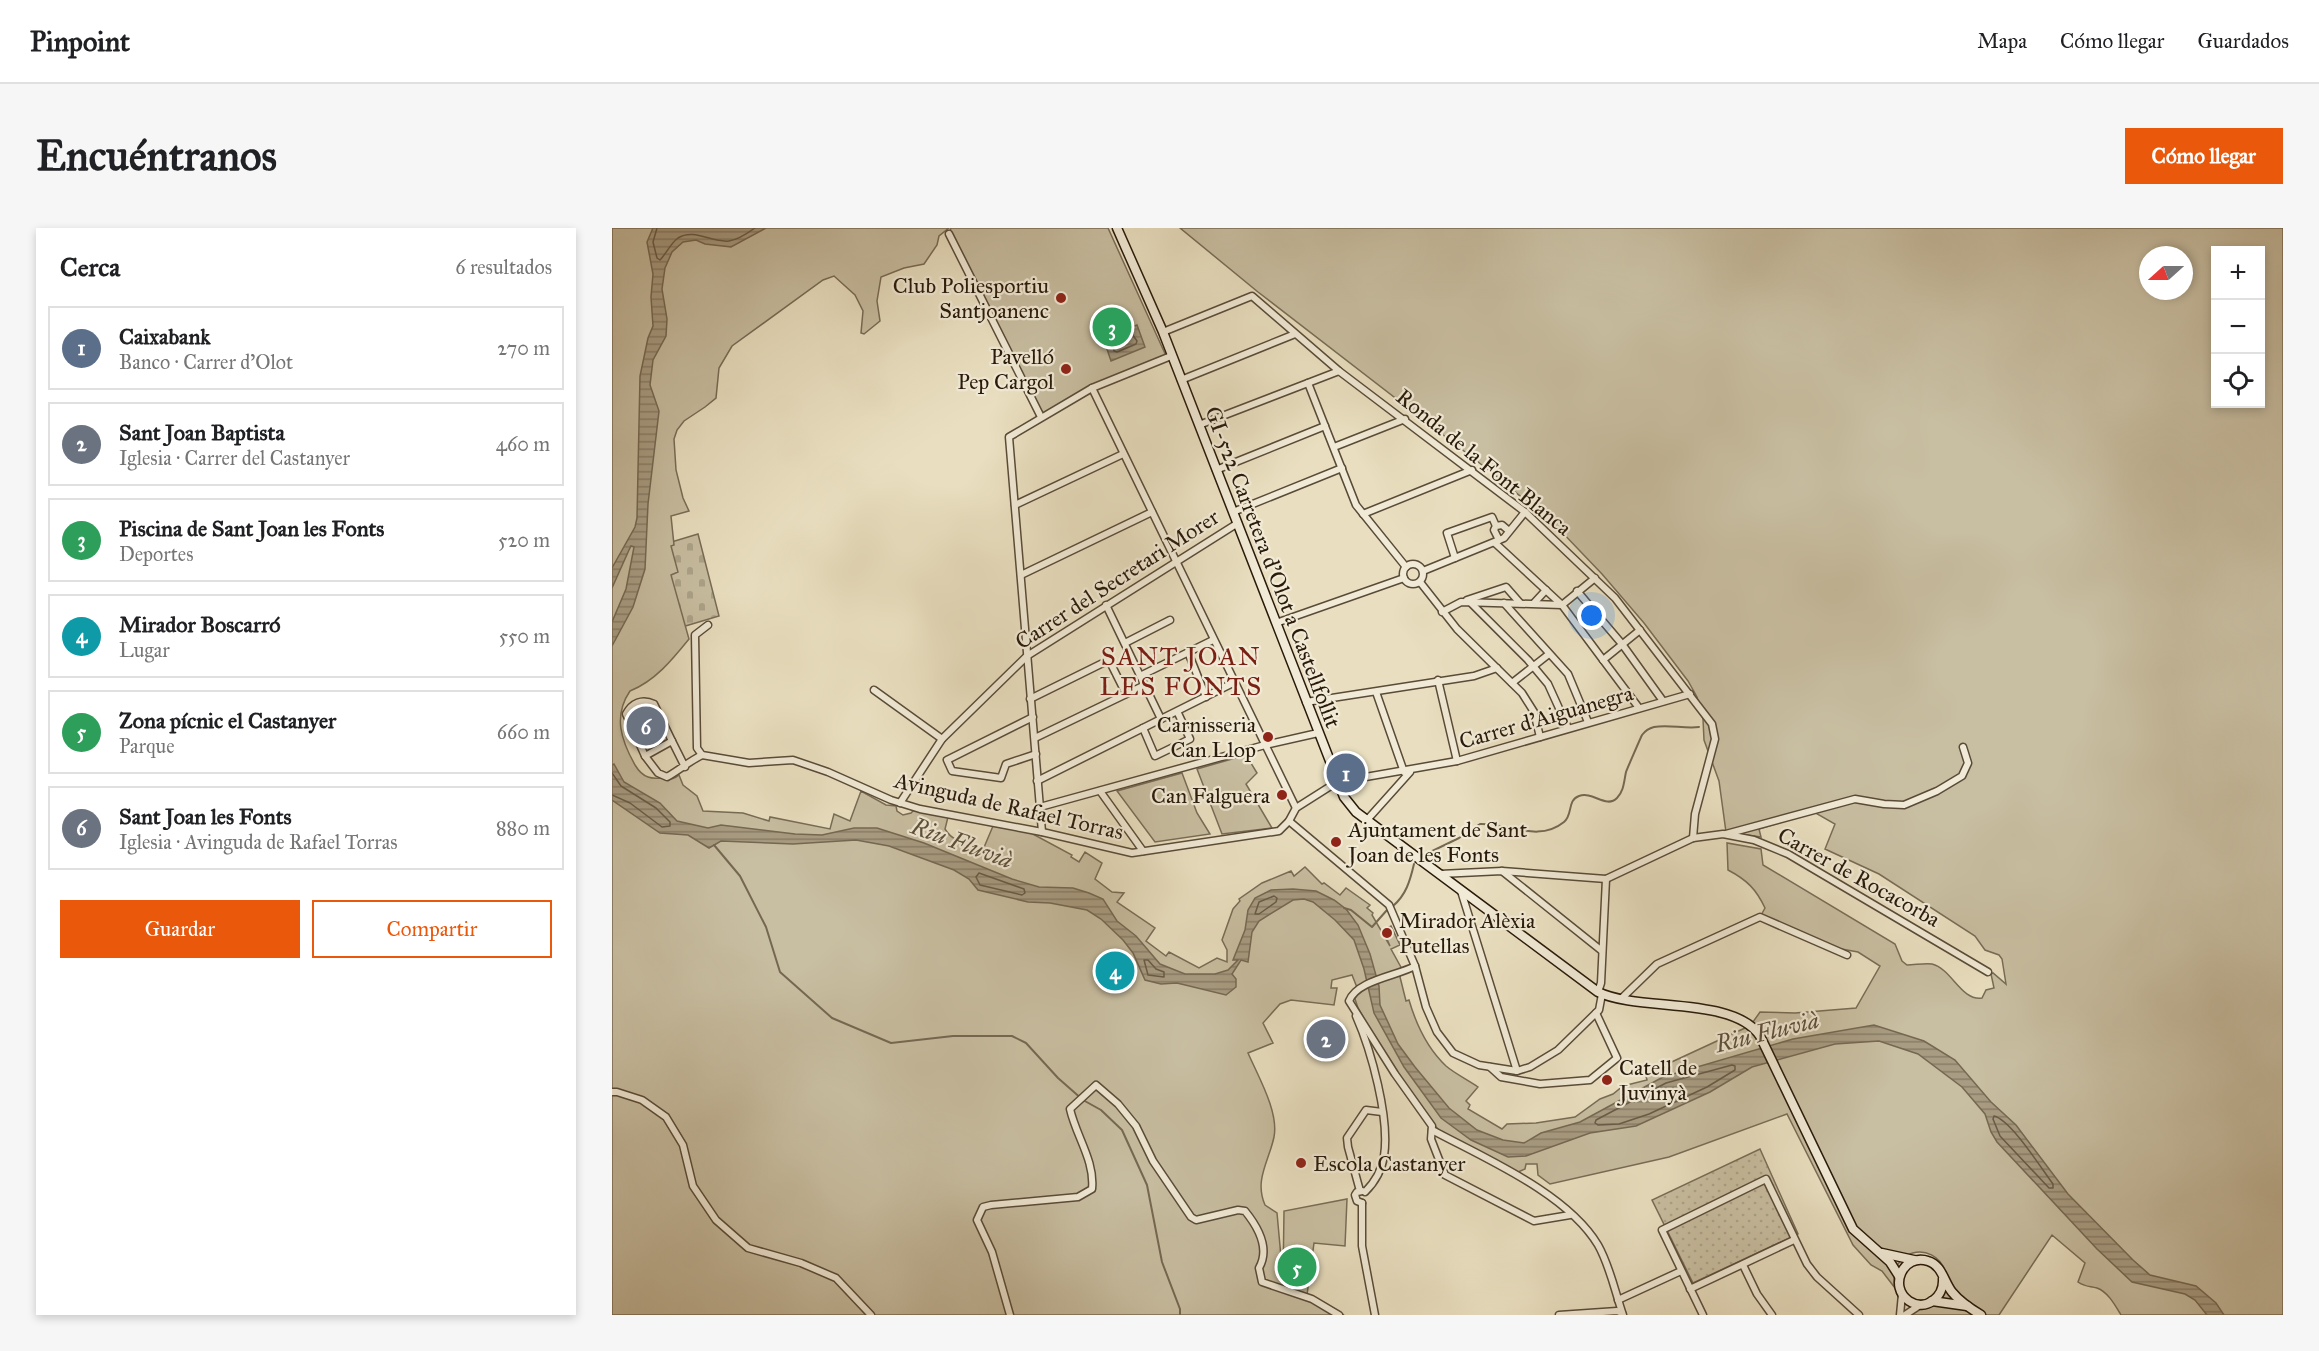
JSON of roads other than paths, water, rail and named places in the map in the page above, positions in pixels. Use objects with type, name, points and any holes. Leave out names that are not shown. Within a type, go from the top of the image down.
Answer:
[{"type":"street","name":"GI-522 Carretera d'Olot a Castellfollit","points":[[1117,228],[1162,332],[1344,797],[1356,812],[1600,993],[1716,1012],[1743,1020],[1756,1030],[1853,1229],[1881,1253],[1899,1276]]},
{"type":"street","points":[[949,234],[1041,417]]},
{"type":"street","name":"Ronda de la Font Blanca","points":[[1162,332],[1252,296],[1339,371],[1525,512],[1595,578],[1615,598],[1712,724],[1715,740],[1695,814],[1693,838]]},
{"type":"street","points":[[1180,380],[1295,334]]},
{"type":"street","points":[[1042,832],[1009,438],[1092,388],[1171,356]]},
{"type":"street","points":[[1199,425],[1339,371]]},
{"type":"street","points":[[1308,383],[1356,505],[1406,567]]},
{"type":"street","points":[[1092,388],[1296,808]]},
{"type":"street","points":[[1334,447],[1405,419]]},
{"type":"street","points":[[1216,470],[1325,426]]},
{"type":"street","points":[[1015,505],[1123,454]]},
{"type":"street","points":[[1233,512],[1342,468]]},
{"type":"street","points":[[1363,514],[1472,470]]},
{"type":"street","points":[[1021,575],[1152,512]]},
{"type":"street","points":[[1423,571],[1497,541],[1525,512]]},
{"type":"street","points":[[1455,558],[1447,533],[1492,517],[1496,526],[1494,530],[1497,541],[1562,605],[1639,708]]},
{"type":"street","name":"Carrer del Secretari Morer","points":[[900,803],[942,739],[1027,656],[1238,523]]},
{"type":"street","points":[[1496,526],[1502,525],[1509,531]]},
{"type":"street","points":[[1412,564],[1419,565],[1423,571],[1420,582],[1408,583],[1404,578],[1403,572],[1412,564]]},
{"type":"street","points":[[1276,623],[1404,578]]},
{"type":"street","points":[[1461,602],[1562,605],[1595,578]]},
{"type":"street","points":[[1420,582],[1442,612],[1512,683],[1534,712],[1540,737]]},
{"type":"street","points":[[1442,612],[1461,602],[1506,587],[1520,603]]},
{"type":"street","points":[[1534,603],[1546,590]]},
{"type":"street","points":[[1577,591],[1622,644],[1663,701]]},
{"type":"street","points":[[1470,602],[1548,684],[1568,728]]},
{"type":"street","points":[[1504,603],[1568,674],[1588,722]]},
{"type":"street","points":[[1106,605],[1161,719]]},
{"type":"street","points":[[1125,643],[1170,620]]},
{"type":"street","points":[[685,767],[654,704],[648,701],[636,703],[626,714],[645,756],[658,773],[667,777],[685,767],[702,756],[697,748],[695,634],[708,625]]},
{"type":"street","points":[[1603,660],[1640,630]]},
{"type":"street","points":[[1140,676],[1213,640]]},
{"type":"street","points":[[1188,652],[1206,696]]},
{"type":"street","points":[[1512,683],[1549,654]]},
{"type":"street","points":[[1030,699],[1109,660],[1126,694]]},
{"type":"street","points":[[1306,702],[1474,676],[1497,668]]},
{"type":"street","points":[[1438,680],[1457,761]]},
{"type":"street","points":[[1037,781],[1235,682]]},
{"type":"street","points":[[1035,738],[1145,685]]},
{"type":"street","points":[[873,690],[942,739]]},
{"type":"street","points":[[1367,820],[1407,772],[1376,692]]},
{"type":"street","name":"Carrer d'Aiguanegra","points":[[1337,782],[1407,772],[1457,761],[1690,694]]},
{"type":"street","points":[[1143,728],[1155,756],[1190,739],[1177,711]]},
{"type":"street","points":[[947,760],[1033,717]]},
{"type":"street","points":[[1040,807],[1265,745],[1318,733]]},
{"type":"street","points":[[645,756],[672,741]]},
{"type":"street","points":[[1723,834],[1855,799],[1904,805],[1937,791],[1962,776],[1968,763],[1964,747]]},
{"type":"street","points":[[935,750],[947,760],[952,771],[1001,778],[1006,764],[1036,754]]},
{"type":"street","name":"Avinguda de Rafael Torras","points":[[702,756],[749,763],[793,760],[920,809],[1042,832],[1132,853],[1279,831],[1289,821]]},
{"type":"street","points":[[1337,782],[1296,808],[1289,821],[1389,905],[1430,1016],[1437,1032],[1453,1053],[1479,1065],[1517,1071],[1530,1067],[1558,1050],[1599,1010],[1606,879],[1502,871],[1439,874]]},
{"type":"street","points":[[1101,791],[1143,851]]},
{"type":"street","name":"Carrer de Rocacorba","points":[[1606,879],[1693,838],[1723,834],[1754,840],[1788,854],[1988,972]]},
{"type":"street","points":[[1502,871],[1602,951]]},
{"type":"street","points":[[1461,891],[1517,1071]]},
{"type":"street","points":[[1622,998],[1657,964],[1760,917],[1847,955]]},
{"type":"street","points":[[1363,1191],[1375,1182],[1384,1156],[1382,1112],[1368,1045],[1349,1000],[1352,992],[1361,987],[1413,967]]},
{"type":"street","points":[[1354,1010],[1432,1126],[1431,1139],[1445,1175],[1534,1221],[1570,1215]]},
{"type":"street","points":[[1490,1066],[1501,1077],[1540,1084],[1590,1080],[1617,1058],[1596,1013]]},
{"type":"street","points":[[1010,1315],[992,1252],[977,1220],[983,1207],[991,1204],[1078,1197],[1092,1189],[1093,1180],[1081,1137],[1072,1120],[1070,1109],[1096,1084],[1118,1104],[1136,1126],[1153,1161],[1191,1216],[1196,1220],[1238,1210],[1245,1211],[1251,1218],[1265,1248],[1264,1259],[1259,1268],[1262,1282],[1312,1299],[1339,1315]]},
{"type":"street","points":[[612,1092],[642,1100],[666,1117],[683,1145],[693,1186],[716,1220],[748,1248],[801,1263],[836,1278],[871,1315]]},
{"type":"street","points":[[1375,1315],[1362,1246],[1362,1203],[1367,1197],[1348,1147],[1347,1138],[1366,1110],[1382,1112]]},
{"type":"street","points":[[1432,1130],[1541,1190],[1570,1215],[1597,1243],[1622,1314]]},
{"type":"street","points":[[1703,1315],[1662,1230],[1766,1179],[1794,1240],[1816,1277],[1859,1315]]},
{"type":"street","points":[[1690,1290],[1794,1240]]},
{"type":"street","name":"GI-522 Carretera d'Olot a Castellfollit","points":[[1881,1253],[1914,1260]]},
{"type":"street","points":[[1900,1315],[1902,1293],[1899,1276],[1903,1268],[1914,1260],[1933,1263],[1940,1270],[1953,1294],[1981,1315]]},
{"type":"street","points":[[1743,1264],[1757,1294],[1772,1315]]},
{"type":"street","points":[[1618,1300],[1681,1271]]},
{"type":"street","points":[[1932,1302],[1942,1290],[1943,1279]]},
{"type":"street","points":[[1902,1293],[1908,1300],[1920,1305]]},
{"type":"street","points":[[1905,1315],[1920,1305],[1932,1302],[1967,1306]]},
{"type":"street","points":[[1559,1315],[1617,1311],[1622,1314]]},
{"type":"water","points":[[653,228],[766,228],[731,247],[705,244],[696,240],[683,242],[672,252],[665,268],[662,289],[667,319],[666,336],[653,360],[650,385],[659,411],[648,504],[645,569],[633,607],[612,646],[612,622],[626,589],[634,547],[631,546],[612,588],[612,568],[635,527],[637,518],[640,376],[648,338],[653,326],[651,297],[653,274],[647,242]]},
{"type":"water","points":[[1110,324],[1114,334],[1137,325],[1145,347],[1111,361],[1100,328]]},
{"type":"water","points":[[614,764],[624,782],[660,803],[677,821],[708,828],[721,825],[822,835],[854,828],[877,828],[924,843],[1012,879],[1039,887],[1073,888],[1089,893],[1103,899],[1117,921],[1136,936],[1160,964],[1185,974],[1215,974],[1228,970],[1238,960],[1233,960],[1245,930],[1248,910],[1255,898],[1271,890],[1316,891],[1346,909],[1358,925],[1370,954],[1379,986],[1380,1005],[1398,1044],[1415,1067],[1449,1108],[1477,1130],[1503,1140],[1524,1143],[1541,1133],[1580,1122],[1663,1077],[1793,1039],[1874,1025],[1924,1041],[1955,1060],[1991,1102],[2016,1125],[2068,1194],[2133,1260],[2150,1275],[2196,1286],[2216,1303],[2224,1315],[2207,1315],[2195,1300],[2185,1294],[2132,1282],[2097,1249],[1997,1142],[1985,1114],[1962,1087],[1918,1054],[1879,1041],[1835,1044],[1752,1067],[1710,1092],[1636,1126],[1590,1133],[1526,1156],[1508,1157],[1471,1140],[1441,1118],[1404,1067],[1374,1013],[1364,969],[1354,940],[1313,902],[1304,899],[1293,900],[1259,921],[1252,932],[1248,962],[1241,960],[1232,974],[1236,979],[1236,987],[1226,995],[1177,983],[1161,984],[1145,980],[1133,953],[1123,940],[1101,919],[1087,910],[1050,903],[1028,902],[978,890],[969,879],[954,870],[889,846],[856,840],[793,844],[721,841],[709,848],[688,835],[660,833],[612,800],[612,765]]},
{"type":"waterway","points":[[1422,856],[1459,838],[1480,824],[1534,832],[1544,831],[1564,822],[1571,804],[1579,796],[1613,801],[1621,792],[1626,772],[1645,732],[1659,726],[1699,727]]},
{"type":"waterway","points":[[714,845],[740,876],[766,927],[780,972],[832,1018],[891,1043],[953,1036],[1012,1036],[1026,1043],[1058,1078],[1083,1100],[1101,1110],[1122,1130],[1147,1185],[1162,1262],[1180,1309],[1180,1315]]},
{"type":"waterway","points":[[1393,906],[1407,887],[1414,864]]},
{"type":"waterway","points":[[1344,908],[1351,910],[1372,927],[1387,910]]},
{"type":"place","name":"Club Poliesportiu Santjoanenc","points":[[1061,298]]},
{"type":"place","name":"Piscina de Sant Joan les Fonts","points":[[1112,327]]},
{"type":"place","name":"Pavelló Pep Cargol","points":[[1066,369]]},
{"type":"place","name":"Sant Joan les Fonts","points":[[646,726]]},
{"type":"place","name":"Carnisseria Can Llop","points":[[1268,737]]},
{"type":"place","name":"Caixabank","points":[[1346,773]]},
{"type":"place","name":"Can Falguera","points":[[1282,795]]},
{"type":"place","name":"Ajuntament de Sant Joan de les Fonts","points":[[1336,842]]},
{"type":"place","name":"Mirador Alèxia Putellas","points":[[1387,933]]},
{"type":"place","name":"Mirador Boscarró","points":[[1115,971]]},
{"type":"place","name":"Sant Joan Baptista","points":[[1326,1039]]},
{"type":"place","name":"Catell de Juvinyà","points":[[1607,1080]]},
{"type":"place","name":"Escola Castanyer","points":[[1301,1163]]},
{"type":"place","name":"Zona pícnic el Castanyer","points":[[1297,1267]]},
{"type":"district","name":"SANT JOAN LES FONTS","points":[[1181,670]]},
{"type":"water label","name":"Riu Fluvià","points":[[962,843]]},
{"type":"water label","name":"Riu Fluvià","points":[[1767,1032]]}]
